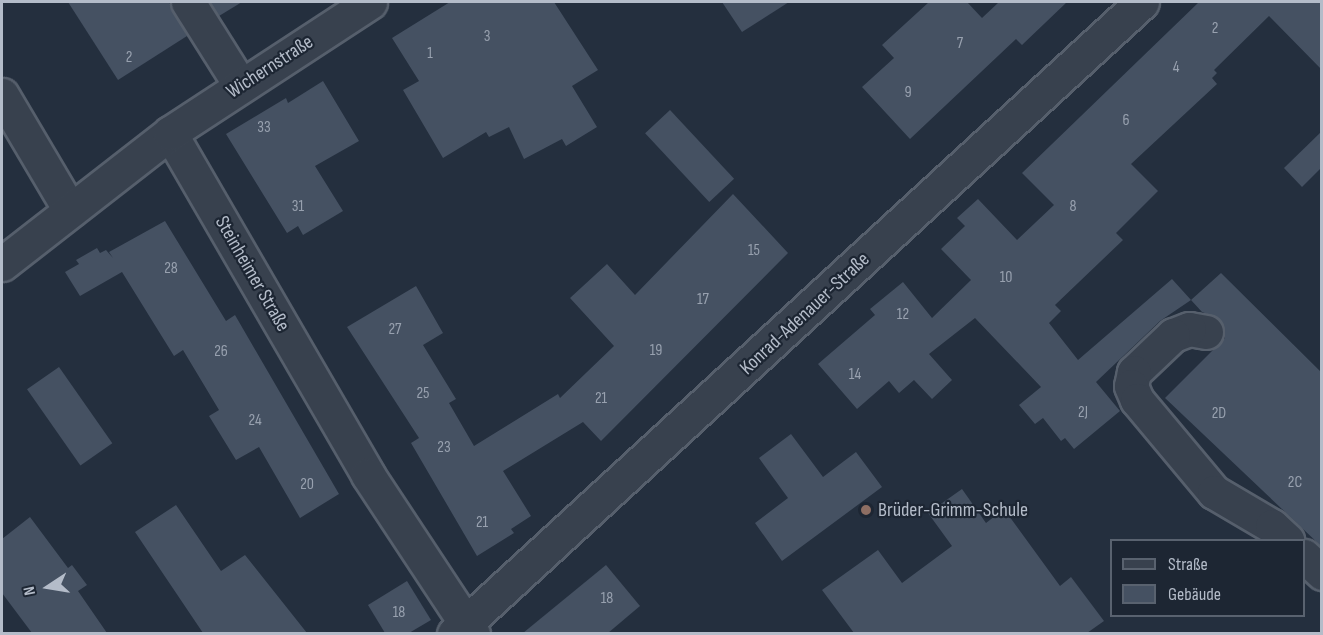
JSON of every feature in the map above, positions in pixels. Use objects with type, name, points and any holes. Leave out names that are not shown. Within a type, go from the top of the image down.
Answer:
[{"type":"street","points":[[188,2],[241,86]]},
{"type":"street","name":"Wichernstraße","points":[[170,134],[370,2]]},
{"type":"street","name":"Konrad-Adenauer-Straße","points":[[464,630],[1142,2]]},
{"type":"street","points":[[2,95],[70,210]]},
{"type":"street","points":[[2,264],[170,134]]},
{"type":"street","name":"Steinheimer Straße","points":[[170,134],[368,475],[464,630]]},
{"type":"street","points":[[1206,332],[1189,329],[1173,334],[1134,372],[1131,386],[1137,400],[1214,492],[1272,526],[1286,539]]},
{"type":"street","points":[[1305,557],[1322,573]]},
{"type":"building","points":[[68,2],[169,2],[187,36],[118,80]]},
{"type":"building","points":[[210,2],[242,2],[219,16]]},
{"type":"building","points":[[450,2],[554,2],[598,70],[572,86],[597,127],[566,146],[562,139],[524,159],[509,127],[489,137],[486,132],[443,158],[403,90],[419,81],[392,38]]},
{"type":"building","points":[[722,2],[789,2],[742,32]]},
{"type":"building","points":[[929,2],[967,2],[982,18],[999,2],[1067,2],[1022,45],[1016,39],[910,139],[862,87],[894,58],[882,45]]},
{"type":"building","points":[[1199,2],[1322,2],[1322,70],[1269,16],[1214,70],[1217,73],[1212,78],[1217,84],[1131,164],[1158,191],[1116,233],[1123,240],[1055,305],[1061,311],[1049,323],[1078,360],[1172,279],[1191,300],[1160,321],[1096,382],[1120,411],[1074,449],[1065,438],[1061,441],[1043,418],[1035,424],[1019,405],[1041,387],[975,318],[929,354],[952,380],[932,399],[914,380],[899,393],[889,381],[857,409],[818,364],[875,315],[870,309],[903,282],[932,318],[971,280],[941,249],[965,226],[957,218],[978,199],[1017,240],[1054,205],[1022,173]]},
{"type":"building","points":[[323,81],[359,141],[315,166],[343,211],[303,235],[298,226],[287,233],[226,134],[286,98],[288,103]]},
{"type":"building","points":[[670,110],[734,179],[709,202],[645,133]]},
{"type":"building","points":[[1322,131],[1322,167],[1302,187],[1284,168]]},
{"type":"building","points":[[733,194],[788,253],[601,441],[583,422],[503,471],[531,516],[511,529],[514,533],[477,556],[411,443],[419,438],[347,327],[416,286],[443,333],[423,345],[456,399],[449,403],[474,446],[558,394],[560,398],[614,346],[570,298],[607,264],[635,295]]},
{"type":"building","points":[[165,221],[226,321],[235,315],[339,494],[300,518],[259,447],[236,460],[209,416],[219,410],[183,350],[174,356],[122,272],[80,296],[65,272],[79,264],[76,260],[97,248],[100,253],[106,250],[113,258],[109,252]]},
{"type":"building","points":[[1221,273],[1322,373],[1322,547],[1165,398],[1225,338],[1218,318],[1202,312],[1191,300]]},
{"type":"building","points":[[59,367],[112,443],[80,466],[27,389]]},
{"type":"building","points":[[791,434],[823,477],[856,452],[882,487],[782,561],[755,523],[788,498],[759,458]]},
{"type":"building","points":[[962,489],[986,523],[1004,509],[1060,586],[1071,577],[1104,621],[1087,633],[854,633],[822,590],[878,550],[902,583],[952,546],[928,513]]},
{"type":"building","points":[[176,505],[221,571],[245,555],[307,633],[203,633],[135,532]]},
{"type":"building","points":[[30,517],[68,568],[72,565],[87,585],[78,591],[107,633],[32,633],[2,593],[2,539]]},
{"type":"building","points":[[606,565],[640,606],[608,633],[523,633]]},
{"type":"building","points":[[407,581],[431,620],[409,633],[385,633],[368,605]]},
{"type":"place","name":"Brüder-Grimm-Schule","points":[[866,510]]}]
